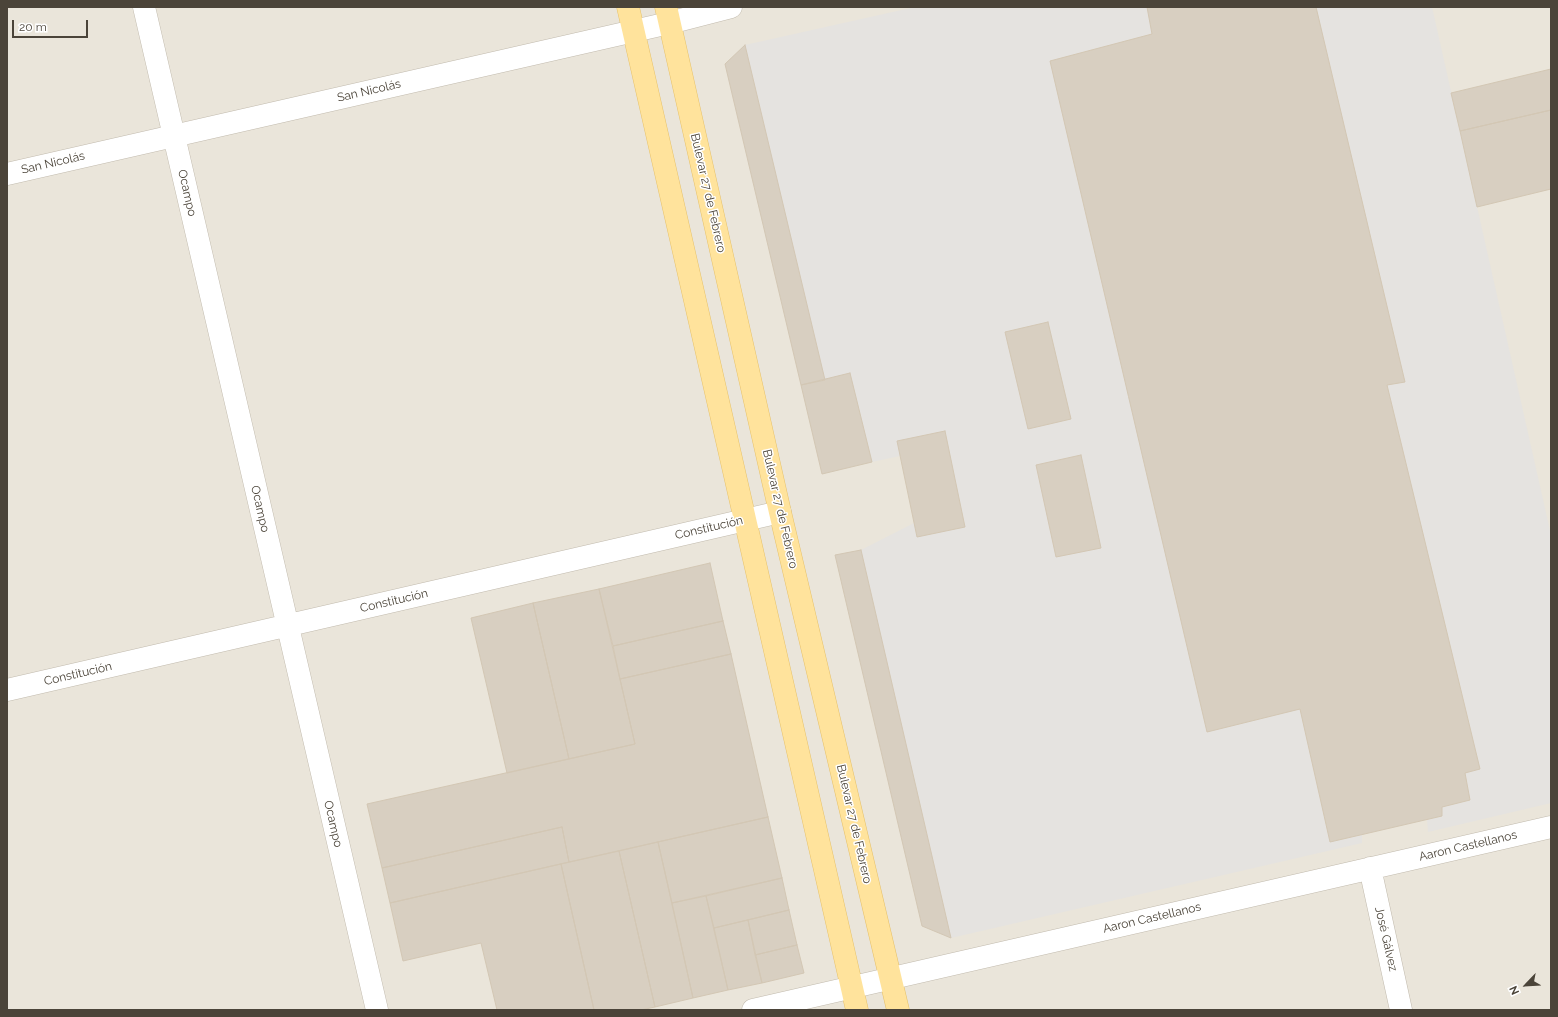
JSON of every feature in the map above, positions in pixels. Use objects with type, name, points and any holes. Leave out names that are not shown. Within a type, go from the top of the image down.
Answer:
[{"type":"main road","points":[[628,7],[857,1010]]},
{"type":"main road","name":"Bulevar 27 de Febrero","points":[[667,15],[780,512],[898,1010]]},
{"type":"street","name":"Ocampo","points":[[144,7],[376,1010]]},
{"type":"street","name":"San Nicolás","points":[[7,174],[634,31],[667,15],[731,7]]},
{"type":"street","name":"Constitución","points":[[7,690],[780,512]]},
{"type":"street","name":"Aaron Castellanos","points":[[753,1010],[1551,827]]},
{"type":"street","name":"José Gálvez","points":[[1370,868],[1401,1010]]},
{"type":"shaded area","points":[[7,7],[1551,7],[1551,1010],[7,1010]]},
{"type":"shaded area","points":[[915,7],[1147,7],[1152,34],[1050,61],[1207,732],[1300,709],[1330,842],[1362,835],[1362,843],[951,938],[922,926],[835,555],[861,550],[914,523],[917,537],[965,527],[945,431],[897,441],[900,456],[872,462],[850,374],[801,385],[725,65],[745,45]]},
{"type":"shaded area","points":[[1316,7],[1432,7],[1551,535],[1551,803],[1428,832],[1427,820],[1442,816],[1442,807],[1470,800],[1465,773],[1480,769],[1387,385],[1405,382]]},
{"type":"building","points":[[1147,7],[1316,7],[1405,382],[1387,385],[1480,769],[1465,773],[1470,800],[1442,807],[1442,816],[1330,842],[1300,709],[1207,732],[1050,61],[1152,34]]},
{"type":"building","points":[[745,45],[825,380],[801,385],[725,64]]},
{"type":"building","points":[[1551,69],[1551,110],[1460,131],[1451,93]]},
{"type":"building","points":[[1551,110],[1551,189],[1477,207],[1460,131]]},
{"type":"building","points":[[1048,322],[1071,419],[1028,429],[1005,332]]},
{"type":"building","points":[[850,373],[872,462],[822,474],[801,385]]},
{"type":"building","points":[[945,431],[965,527],[917,537],[897,441]]},
{"type":"building","points":[[1081,455],[1101,548],[1056,557],[1036,465]]},
{"type":"building","points":[[861,550],[951,938],[922,926],[835,555]]},
{"type":"building","points":[[710,563],[723,621],[613,646],[599,589]]},
{"type":"building","points":[[599,589],[635,744],[569,759],[533,603]]},
{"type":"building","points":[[533,603],[569,759],[507,773],[471,618]]},
{"type":"building","points":[[723,621],[731,654],[620,679],[613,646]]},
{"type":"building","points":[[731,654],[768,817],[569,862],[562,827],[382,868],[367,804],[635,744],[620,679]]},
{"type":"building","points":[[768,817],[782,878],[672,903],[658,842]]},
{"type":"building","points":[[562,827],[569,862],[390,903],[382,868]]},
{"type":"building","points":[[658,842],[693,998],[655,1007],[619,851]]},
{"type":"building","points":[[619,851],[655,1007],[641,1010],[594,1010],[561,864]]},
{"type":"building","points":[[561,864],[594,1010],[497,1010],[481,943],[403,961],[390,903]]},
{"type":"building","points":[[782,878],[789,910],[714,928],[706,896]]},
{"type":"building","points":[[706,896],[728,990],[693,998],[672,903]]},
{"type":"building","points":[[789,910],[797,945],[755,955],[748,920]]},
{"type":"building","points":[[748,920],[762,983],[728,990],[714,928]]},
{"type":"building","points":[[797,945],[804,973],[762,983],[755,955]]}]
